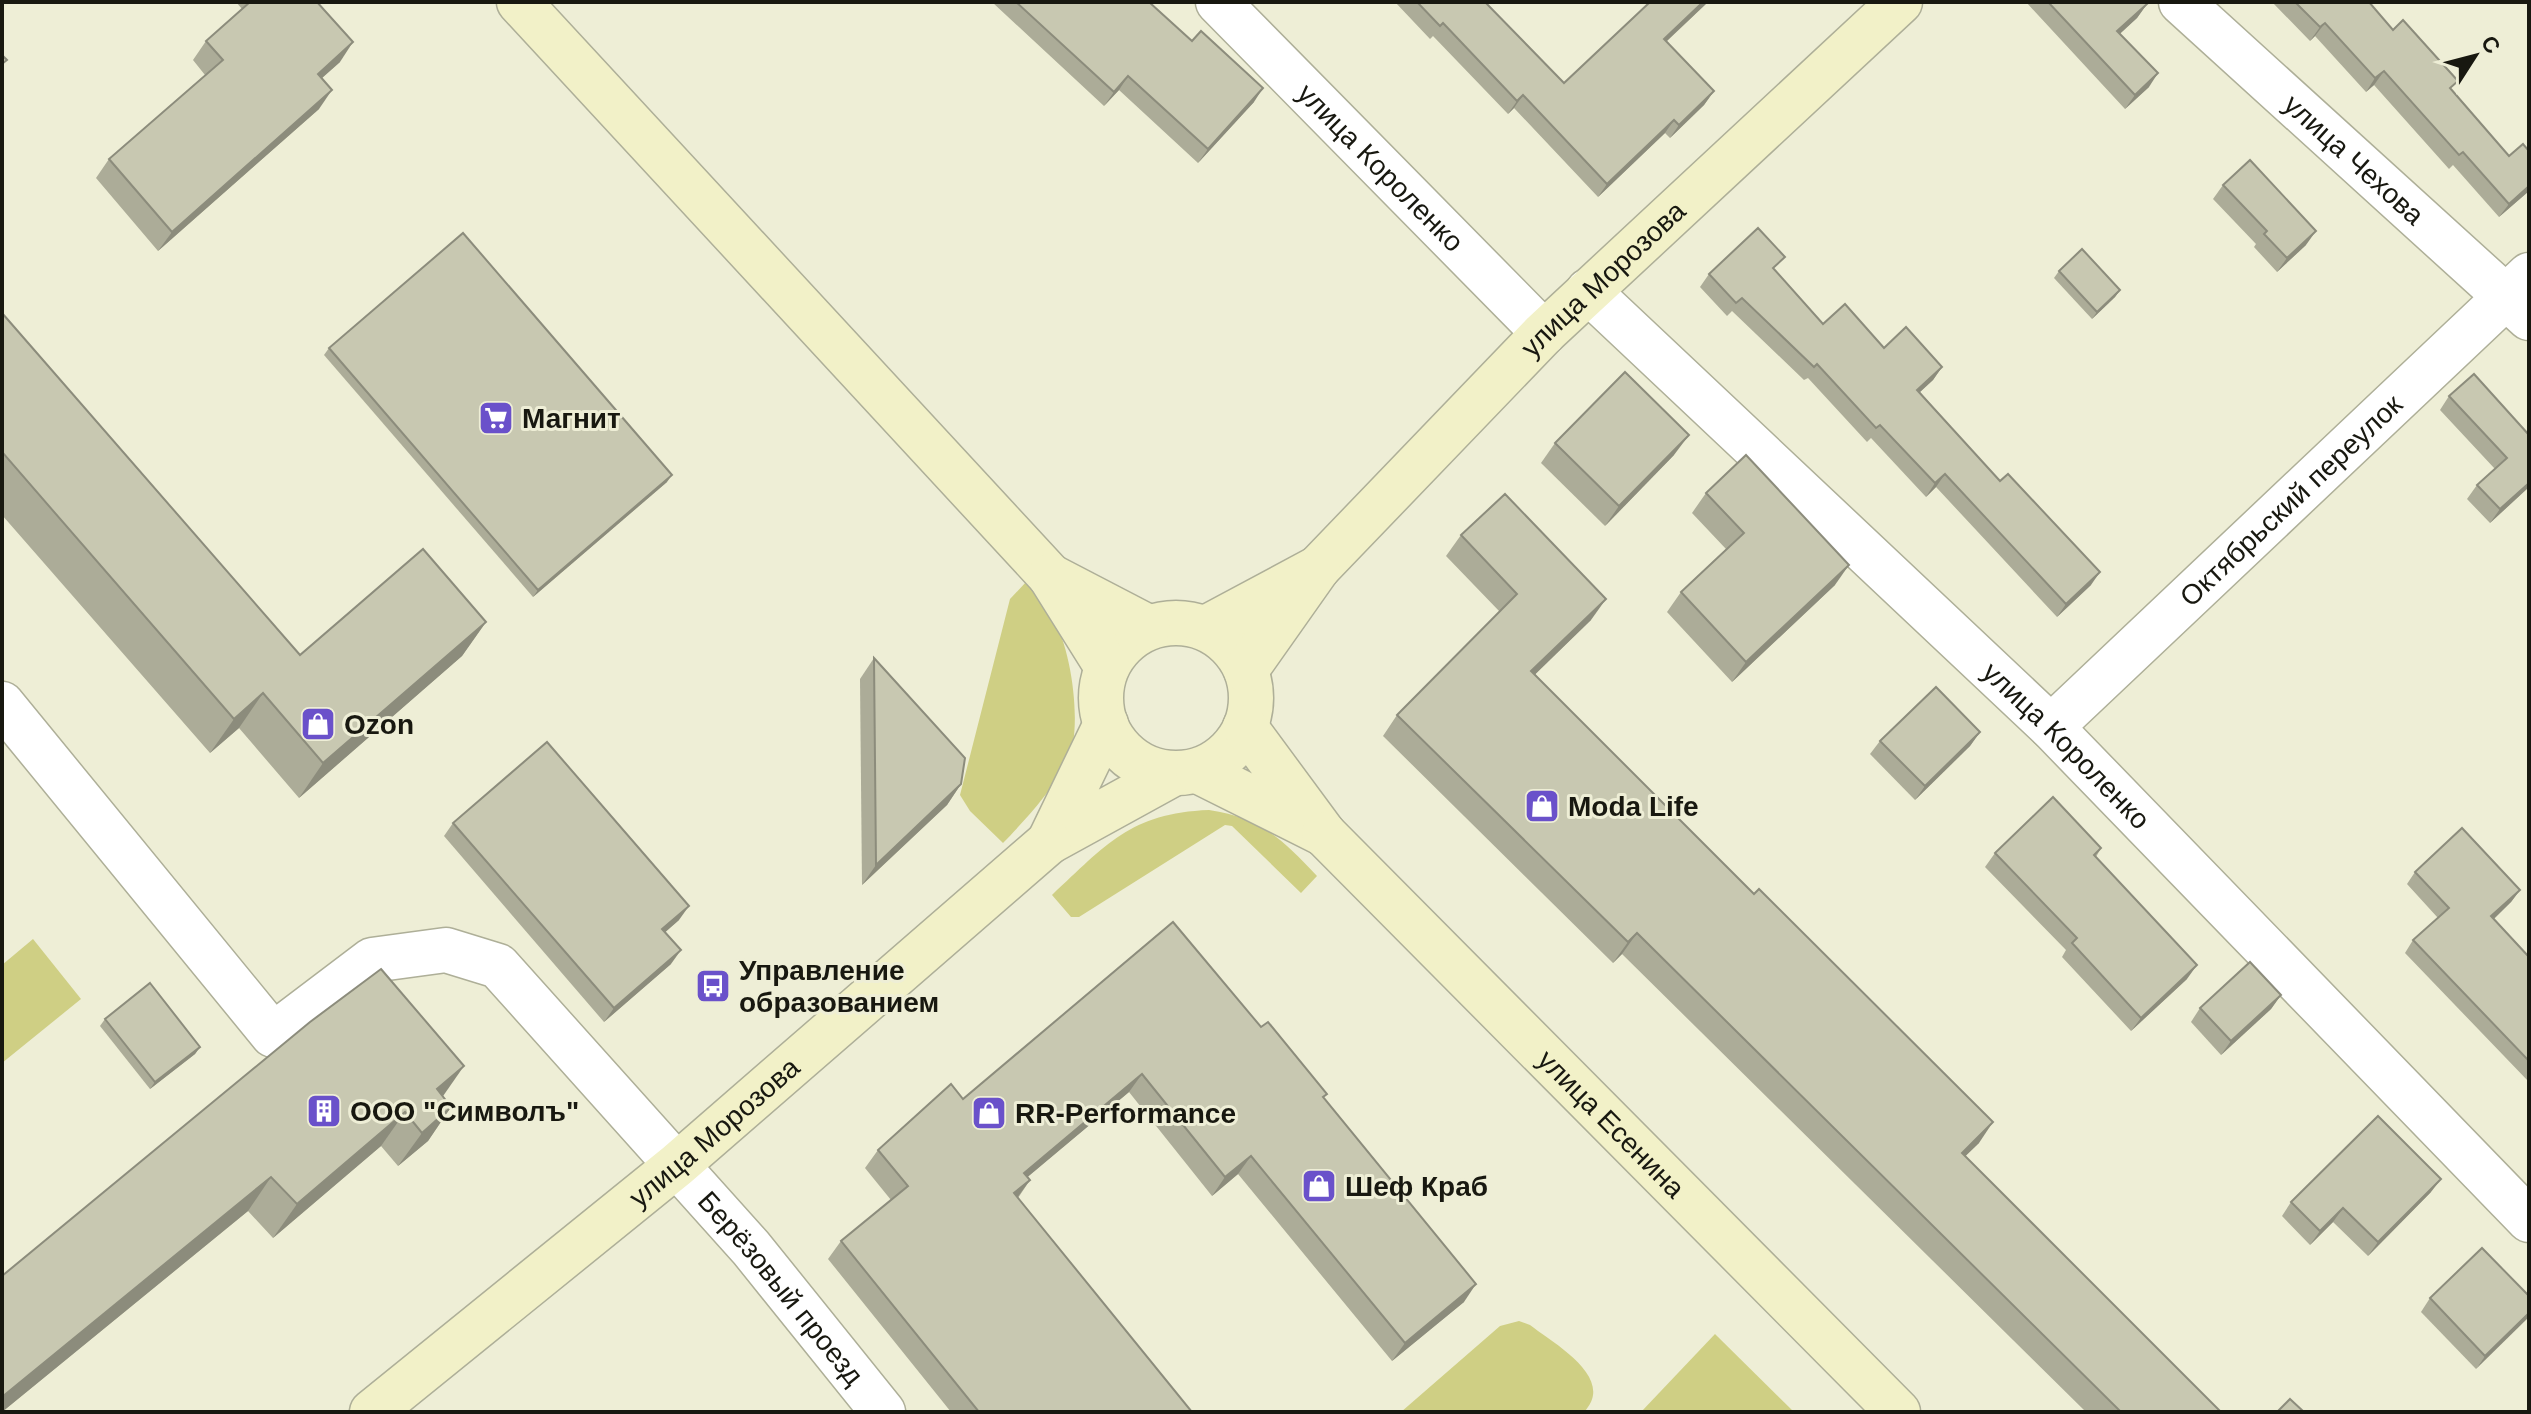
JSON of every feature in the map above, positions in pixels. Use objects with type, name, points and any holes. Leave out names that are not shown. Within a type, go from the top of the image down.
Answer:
[{"type":"street","points":[[519,2],[1050,576],[1107,667]]},
{"type":"street","name":"улица Короленко","points":[[1218,2],[1544,333]]},
{"type":"street","name":"улица Морозова","points":[[1318,568],[1544,333],[1900,2]]},
{"type":"street","name":"улица Чехова","points":[[2181,2],[2522,296]]},
{"type":"street","name":"улица Короленко","points":[[1588,291],[2051,727],[2529,1220]]},
{"type":"street","name":"Октябрьский переулок","points":[[2051,727],[2522,296]]},
{"type":"street","points":[[1206,628],[1318,568]]},
{"type":"street","points":[[1246,670],[1318,568]]},
{"type":"street","points":[[1050,576],[1148,627]]},
{"type":"street","points":[[1049,842],[1184,773],[1229,751],[1245,727],[1251,699],[1246,670],[1230,644],[1206,628],[1177,622],[1148,627],[1124,643],[1107,667],[1101,695],[1106,724],[1122,749],[1144,768],[1184,773],[1324,834]]},
{"type":"street","name":"Берёзовый проезд","points":[[2,704],[273,1035],[372,960],[446,950],[498,966],[751,1248],[883,1412]]},
{"type":"street","points":[[1049,842],[1106,724]]},
{"type":"street","points":[[1245,727],[1324,834]]},
{"type":"street","name":"улица Есенина","points":[[1324,834],[1898,1412]]},
{"type":"street","name":"улица Морозова","points":[[372,1412],[677,1165],[1049,842]]},
{"type":"shaded area","points":[[1027,581],[1052,616],[1064,644],[1072,678],[1075,729],[1063,769],[1034,810],[1003,843],[970,811],[960,795],[1010,599]]},
{"type":"shaded area","points":[[1209,810],[1243,818],[1269,832],[1317,876],[1301,893],[1232,826],[1225,825],[1079,917],[1071,917],[1052,895],[1105,847],[1139,825],[1182,812]]},
{"type":"shaded area","points":[[33,939],[81,999],[2,1063],[2,965]]},
{"type":"shaded area","points":[[1519,1321],[1530,1325],[1566,1351],[1587,1374],[1593,1387],[1592,1399],[1584,1412],[1401,1412],[1500,1326]]},
{"type":"shaded area","points":[[1715,1334],[1794,1412],[1641,1412]]},
{"type":"building","points":[[250,2],[317,2],[353,42],[318,74],[332,90],[172,232],[109,159],[223,60],[206,41]]},
{"type":"building","points":[[1016,2],[1149,2],[1192,41],[1201,31],[1263,88],[1208,149],[1128,76],[1114,92]]},
{"type":"building","points":[[1417,2],[1485,2],[1564,83],[1650,2],[1703,2],[1664,39],[1714,91],[1679,125],[1674,120],[1607,184],[1523,95],[1517,101],[1443,23],[1440,26]]},
{"type":"building","points":[[2048,2],[2145,2],[2147,4],[2117,31],[2158,73],[2135,95]]},
{"type":"building","points":[[2295,2],[2369,2],[2393,30],[2403,20],[2458,81],[2450,88],[2509,156],[2523,144],[2529,151],[2529,186],[2509,204],[2463,152],[2459,155],[2384,71],[2375,78],[2325,23],[2320,27]]},
{"type":"building","points":[[2250,160],[2316,231],[2287,258],[2264,234],[2267,231],[2223,185]]},
{"type":"building","points":[[1758,228],[1785,257],[1773,268],[1823,324],[1845,304],[1884,348],[1906,327],[1942,367],[1917,390],[2000,481],[2008,474],[2100,572],[2066,604],[1945,474],[1935,483],[1880,425],[1876,428],[1817,364],[1814,367],[1742,298],[1736,303],[1709,274]]},
{"type":"building","name":"Магнит","points":[[463,233],[672,475],[538,590],[329,348]]},
{"type":"building","points":[[2082,249],[2120,290],[2097,312],[2059,271]]},
{"type":"building","points":[[2,313],[300,655],[423,549],[486,622],[323,763],[263,693],[234,719],[2,452]]},
{"type":"building","points":[[1625,372],[1689,435],[1619,506],[1555,443]]},
{"type":"building","points":[[2474,374],[2529,435],[2529,483],[2500,509],[2477,485],[2507,458],[2449,396]]},
{"type":"building","points":[[1746,455],[1849,565],[1746,662],[1681,592],[1744,533],[1706,493]]},
{"type":"building","points":[[1505,494],[1606,599],[1531,671],[1754,894],[1759,889],[1993,1122],[1962,1153],[2221,1412],[2121,1412],[1637,933],[1628,942],[1397,715],[1517,594],[1461,535]]},
{"type":"building","points":[[874,658],[965,758],[961,784],[876,865]]},
{"type":"building","points":[[1936,687],[1980,732],[1925,786],[1880,741]]},
{"type":"building","points":[[547,742],[689,906],[662,929],[681,950],[614,1008],[453,823]]},
{"type":"building","points":[[2053,797],[2101,848],[2094,855],[2197,965],[2141,1018],[2072,943],[2077,938],[1995,853]]},
{"type":"building","points":[[2462,828],[2520,890],[2491,916],[2529,957],[2529,1061],[2413,940],[2449,908],[2415,872]]},
{"type":"building","points":[[1173,922],[1261,1027],[1268,1022],[1327,1094],[1323,1097],[1476,1284],[1405,1343],[1251,1156],[1225,1177],[1142,1074],[1024,1173],[1030,1180],[1014,1193],[1192,1412],[979,1412],[841,1241],[908,1186],[878,1150],[951,1084],[963,1099]]},
{"type":"building","points":[[2250,962],[2281,995],[2231,1041],[2200,1008]]},
{"type":"building","points":[[381,969],[464,1066],[437,1089],[451,1107],[422,1133],[405,1112],[297,1204],[271,1177],[2,1397],[2,1276],[310,1022]]},
{"type":"building","points":[[150,983],[200,1047],[155,1082],[105,1019]]},
{"type":"building","points":[[2378,1116],[2441,1179],[2378,1242],[2343,1208],[2320,1231],[2291,1202]]},
{"type":"building","points":[[2482,1248],[2529,1296],[2529,1313],[2485,1356],[2430,1298]]},
{"type":"building","points":[[2290,1399],[2304,1412],[2277,1412]]},
{"type":"place","name":"Магнит","points":[[496,418]]},
{"type":"place","name":"Ozon","points":[[318,724]]},
{"type":"place","name":"Moda Life","points":[[1542,806]]},
{"type":"place","name":"Управление образованием","points":[[713,986]]},
{"type":"place","name":"ООО \"Символъ\"","points":[[324,1111]]},
{"type":"place","name":"RR-Performance","points":[[989,1113]]},
{"type":"place","name":"Шеф Краб","points":[[1319,1186]]}]
